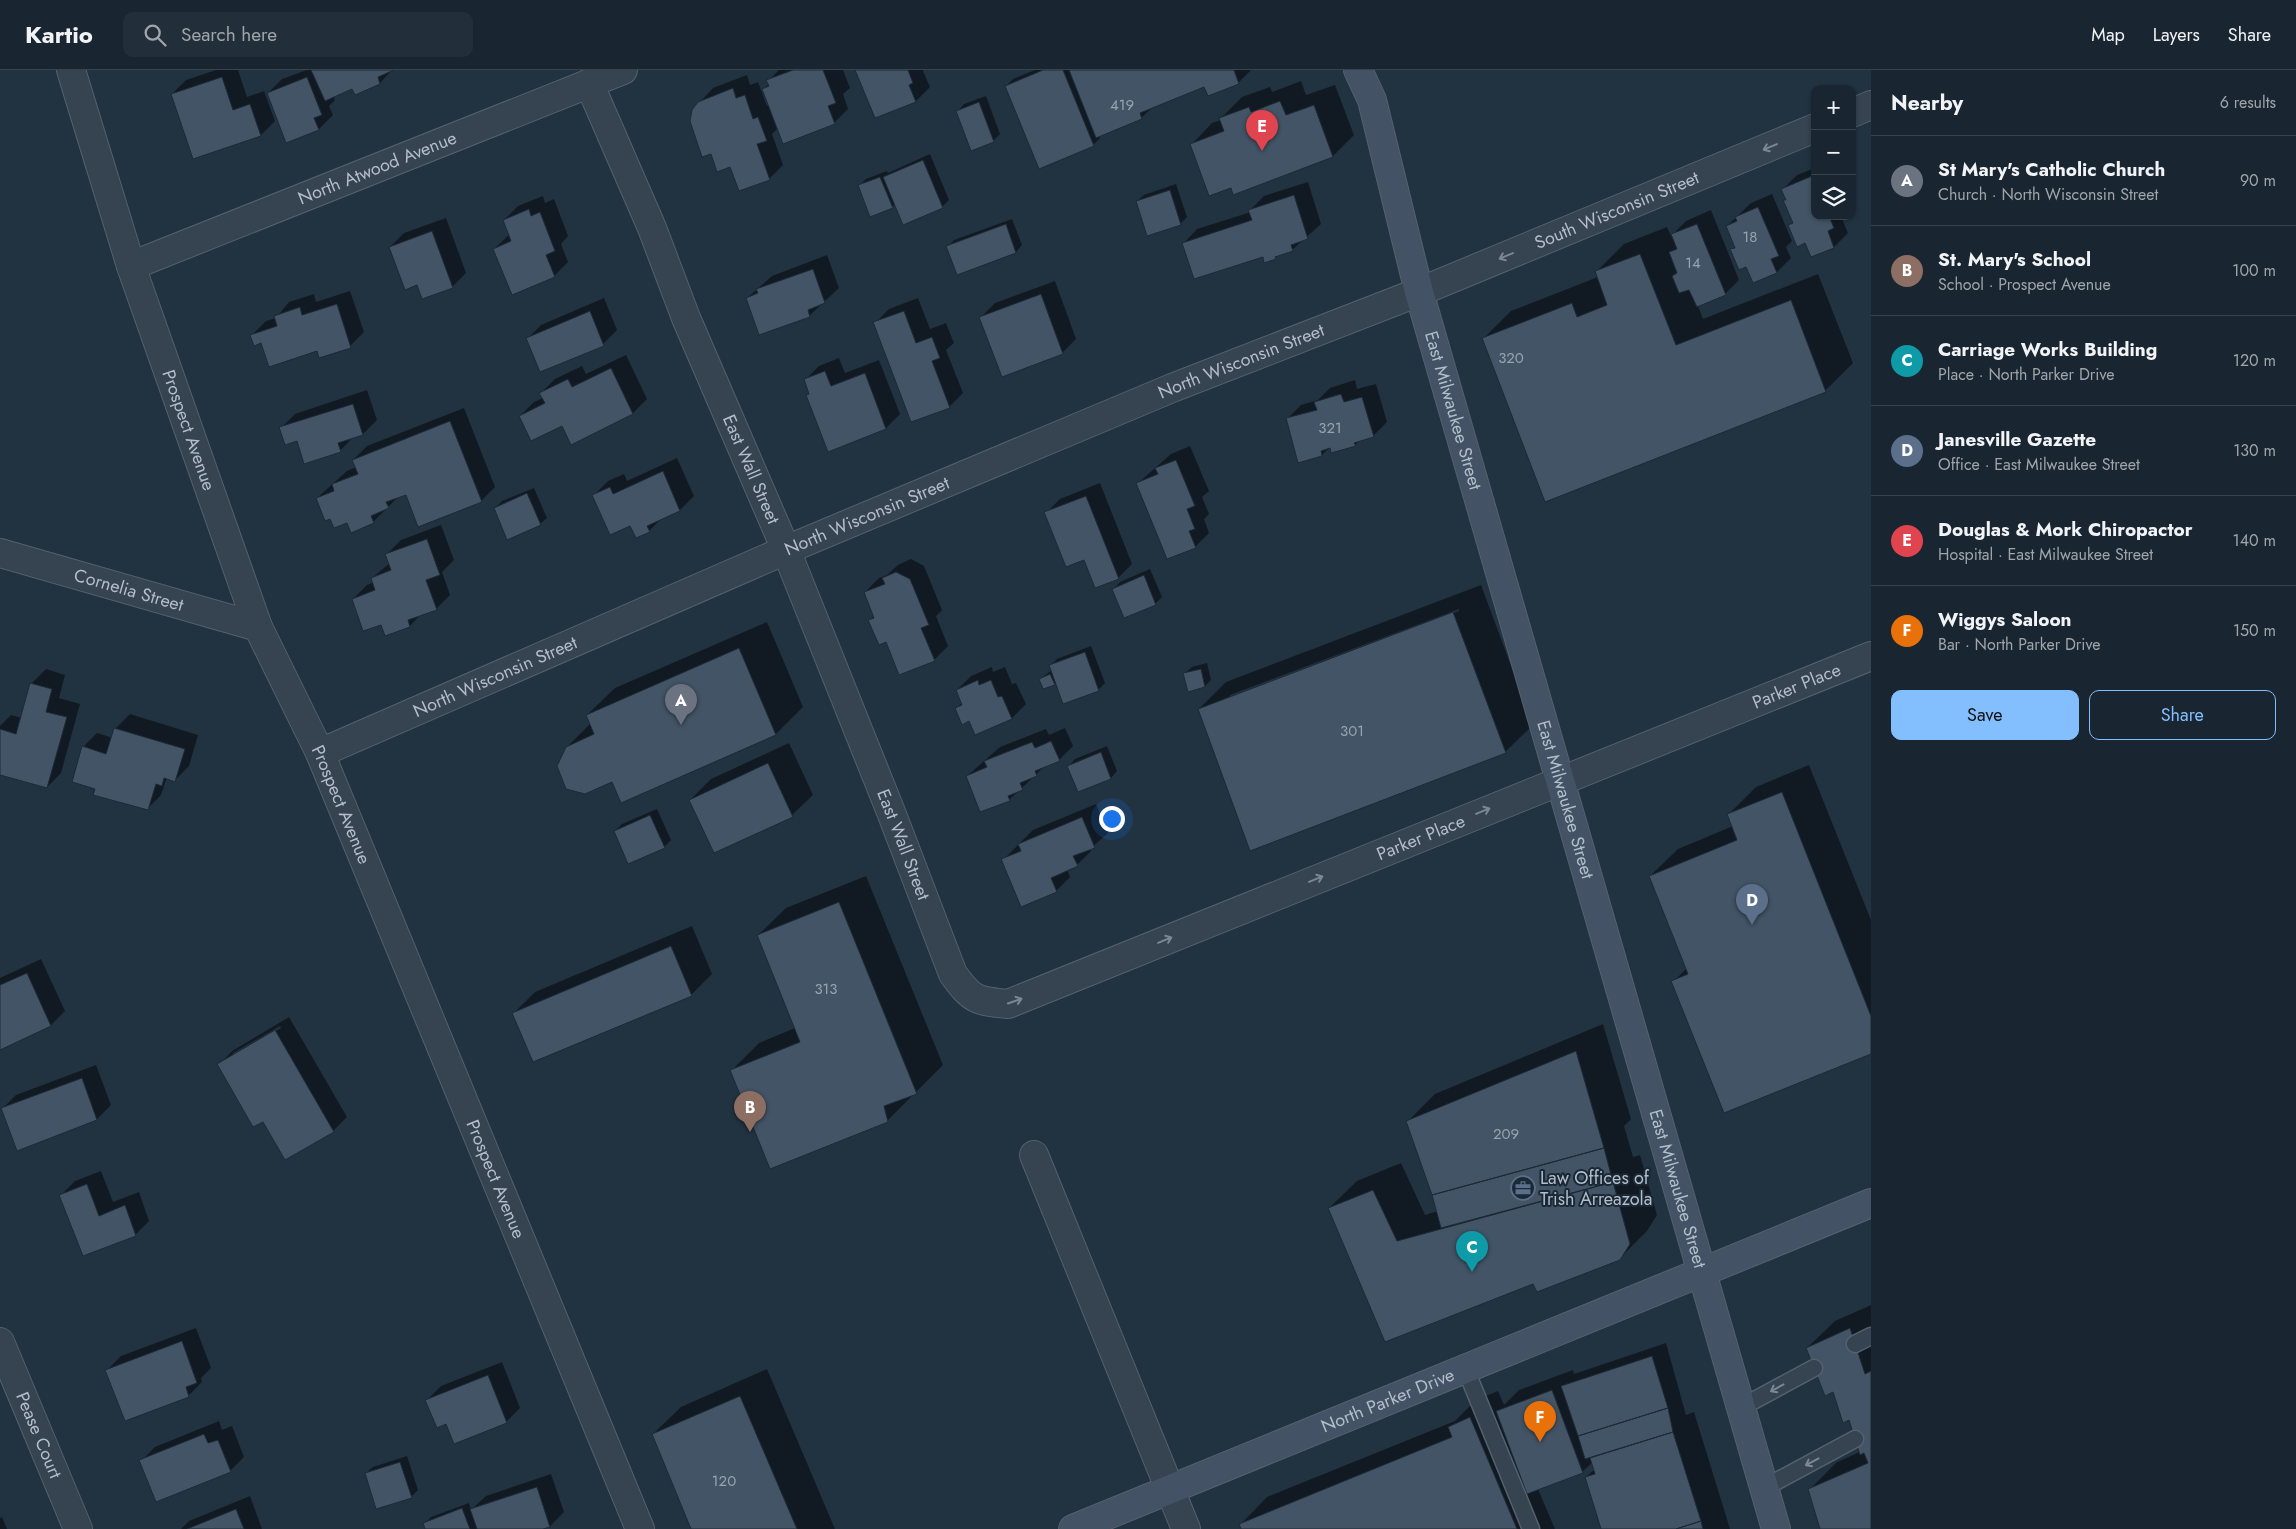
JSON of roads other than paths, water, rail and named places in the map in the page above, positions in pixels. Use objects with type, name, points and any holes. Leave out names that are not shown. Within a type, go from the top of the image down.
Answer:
[{"type":"main road","name":"East Milwaukee Street","points":[[1358,70],[1372,100],[1419,292],[1776,1529]]},
{"type":"main road","name":"North Parker Drive","points":[[1073,1529],[1702,1274],[1871,1203]]},
{"type":"street","name":"Prospect Avenue","points":[[71,70],[131,266],[258,627],[320,753],[640,1529]]},
{"type":"street","name":"North Atwood Avenue","points":[[131,266],[623,70]]},
{"type":"street","name":"East Wall Street","points":[[590,83],[652,228],[686,318],[786,550],[888,802],[953,974],[968,994]]},
{"type":"street","points":[[1856,111],[1871,105]]},
{"type":"street","name":"South Wisconsin Street","points":[[1419,292],[1811,130]]},
{"type":"street","name":"North Wisconsin Street","points":[[320,753],[786,550],[1172,388],[1419,292]]},
{"type":"street","name":"Cornelia Street","points":[[0,553],[258,627]]},
{"type":"street","name":"Parker Place","points":[[968,994],[989,1002],[1008,1004],[1871,656]]},
{"type":"street","points":[[1034,1155],[1186,1529]]},
{"type":"street","name":"Pease Court","points":[[0,1342],[78,1529]]},
{"type":"lane","points":[[1856,1344],[1871,1336]]},
{"type":"lane","points":[[1740,1408],[1814,1368]]},
{"type":"lane","points":[[1466,1370],[1531,1529]]},
{"type":"lane","points":[[1764,1488],[1855,1439]]},
{"type":"place","name":"Douglas & Mork Chiropactor","points":[[1262,151]]},
{"type":"place","name":"St Mary's Catholic Church","points":[[681,725]]},
{"type":"place","name":"Janesville Gazette","points":[[1752,925]]},
{"type":"place","name":"St. Mary's School","points":[[750,1132]]},
{"type":"place","name":"Law Offices of Trish Arreazola","points":[[1523,1188]]},
{"type":"place","name":"Carriage Works Building","points":[[1472,1272]]},
{"type":"place","name":"Wiggys Saloon","points":[[1540,1442]]}]
